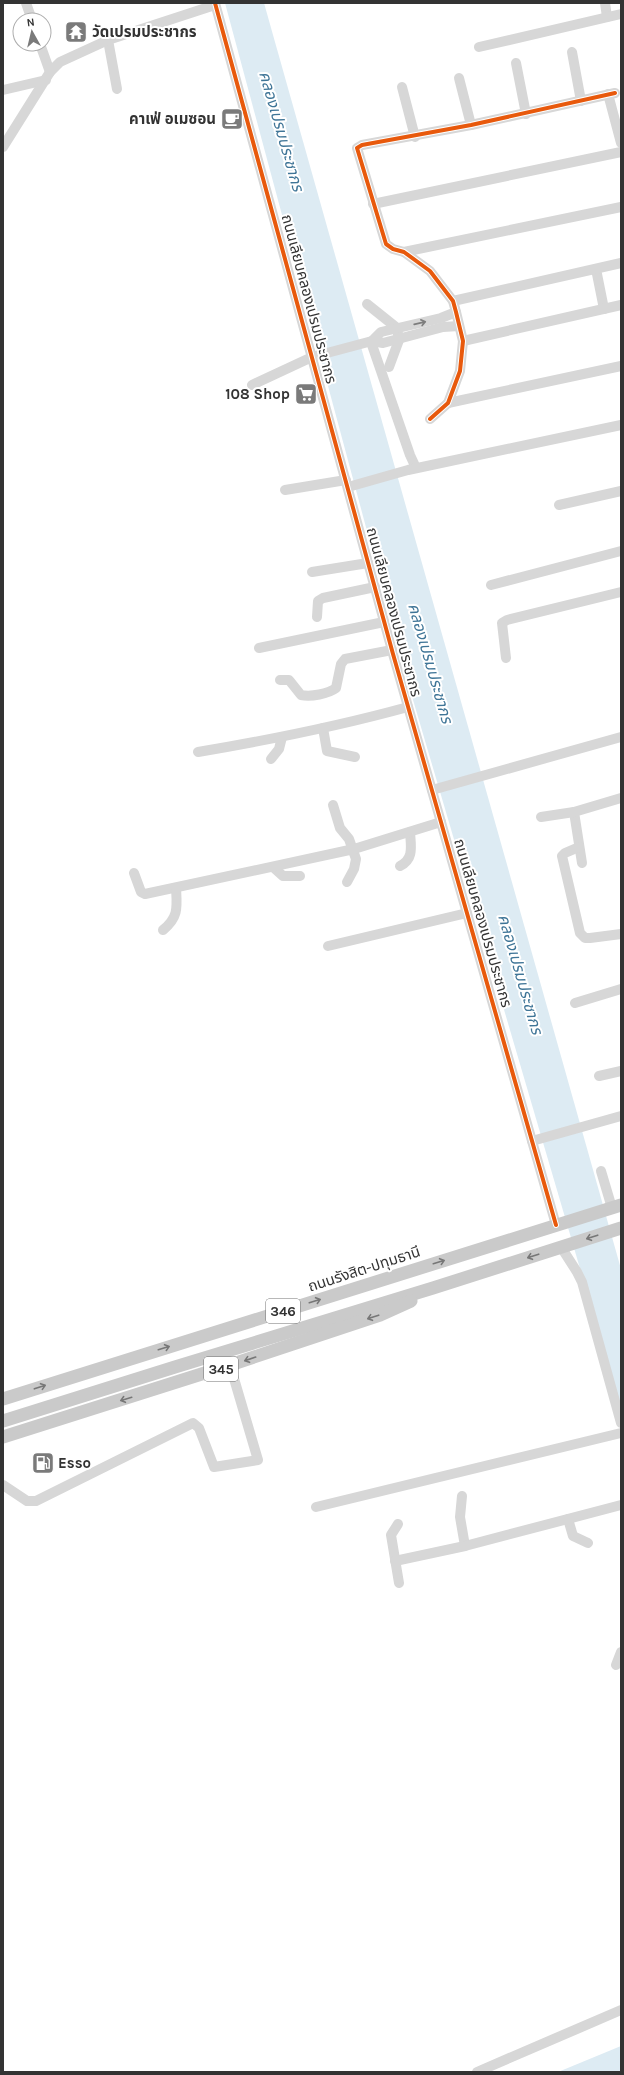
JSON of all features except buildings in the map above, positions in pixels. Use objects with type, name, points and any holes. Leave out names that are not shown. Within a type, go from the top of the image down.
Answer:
[{"type":"main road","name":"ถนนรังสิต-ปทุมธานี","points":[[3,1399],[614,1207]]},
{"type":"main road","name":"346","points":[[3,1421],[618,1229]]},
{"type":"main road","name":"345","points":[[3,1437],[230,1365],[391,1311],[433,1288]]},
{"type":"street","points":[[605,3],[607,17]]},
{"type":"street","points":[[3,146],[48,76],[60,62],[108,40],[215,4]]},
{"type":"street","name":"ถนนเลียบคลองเปรมประชากร","points":[[215,4],[315,356],[384,622],[434,789],[441,822],[467,913],[560,1224]]},
{"type":"street","points":[[478,47],[621,14]]},
{"type":"street","points":[[108,40],[117,89]]},
{"type":"street","points":[[42,52],[48,76]]},
{"type":"street","points":[[572,52],[582,101]]},
{"type":"street","points":[[516,63],[526,114]]},
{"type":"street","points":[[3,90],[48,76]]},
{"type":"street","points":[[459,78],[472,125]]},
{"type":"street","points":[[402,87],[415,137]]},
{"type":"street","points":[[430,419],[448,403],[460,371],[463,341],[458,326],[456,312],[453,301],[430,271],[404,252],[393,249],[386,244],[357,148],[362,145],[415,137],[526,114],[612,94],[621,143]]},
{"type":"street","points":[[373,204],[621,152]]},
{"type":"street","points":[[404,252],[621,206]]},
{"type":"street","points":[[453,301],[621,263]]},
{"type":"street","points":[[596,268],[604,309]]},
{"type":"street","points":[[367,304],[397,328],[399,340],[390,367]]},
{"type":"street","points":[[463,341],[621,305]]},
{"type":"street","points":[[370,342],[381,332],[456,312]]},
{"type":"street","points":[[252,385],[315,356],[370,342],[383,344],[443,327],[458,326]]},
{"type":"street","points":[[370,342],[410,455],[412,469]]},
{"type":"street","points":[[448,403],[621,366]]},
{"type":"street","points":[[285,490],[349,484],[412,469],[621,425]]},
{"type":"street","points":[[559,504],[621,491]]},
{"type":"street","points":[[491,585],[621,550]]},
{"type":"street","points":[[312,572],[368,563]]},
{"type":"street","points":[[317,617],[318,601],[323,598],[375,587]]},
{"type":"street","points":[[506,658],[502,623],[507,620],[621,592]]},
{"type":"street","points":[[260,648],[384,622]]},
{"type":"street","points":[[280,680],[289,680],[301,695],[307,696],[332,691],[336,688],[341,664],[345,659],[392,650]]},
{"type":"street","points":[[198,752],[282,738],[408,706]]},
{"type":"street","points":[[323,728],[327,751],[355,757]]},
{"type":"street","points":[[434,789],[621,737]]},
{"type":"street","points":[[271,759],[279,749],[282,738]]},
{"type":"street","points":[[541,817],[574,812],[621,798]]},
{"type":"street","points":[[333,805],[340,828],[354,849],[356,865],[347,882]]},
{"type":"street","points":[[574,812],[582,863]]},
{"type":"street","points":[[134,873],[143,893],[176,888],[354,849],[441,822]]},
{"type":"street","points":[[400,866],[407,863],[411,856],[410,832]]},
{"type":"street","points":[[579,847],[565,853],[562,856],[580,933],[585,938],[621,934]]},
{"type":"street","points":[[273,867],[277,873],[283,876],[300,876]]},
{"type":"street","points":[[163,930],[172,922],[175,915],[176,888]]},
{"type":"street","points":[[328,946],[467,913]]},
{"type":"street","points":[[575,1003],[621,989]]},
{"type":"street","points":[[599,1076],[621,1070]]},
{"type":"street","points":[[534,1141],[621,1116]]},
{"type":"street","points":[[601,1171],[614,1207]]},
{"type":"street","points":[[565,1246],[582,1282],[621,1422]]},
{"type":"street","points":[[3,1485],[27,1501],[36,1501],[193,1423],[199,1428],[214,1467],[258,1460],[230,1365]]},
{"type":"street","points":[[316,1507],[621,1434]]},
{"type":"street","points":[[462,1496],[460,1517],[465,1546]]},
{"type":"street","points":[[395,1561],[465,1546],[621,1505]]},
{"type":"street","points":[[568,1519],[573,1536],[588,1543]]},
{"type":"street","points":[[398,1524],[391,1535],[399,1583]]},
{"type":"street","points":[[616,1665],[621,1652]]},
{"type":"street","points":[[477,2072],[621,2010]]},
{"type":"water","name":"คลองเปรมประชากร","points":[[225,3],[264,3],[621,1269],[621,1408],[406,676]]},
{"type":"water","points":[[621,2046],[621,2072],[558,2072]]},
{"type":"cycle path","points":[[215,3],[393,654],[556,1225]]},
{"type":"cycle path","points":[[430,419],[448,403],[460,371],[463,341],[456,312],[453,301],[430,271],[404,252],[393,249],[386,244],[357,148],[362,145],[471,125],[615,93]]},
{"type":"place","name":"วัดเปรมประชากร","points":[[76,32]]},
{"type":"place","name":"คาเฟ่ อเมซอน","points":[[232,119]]},
{"type":"place","name":"108 Shop","points":[[306,394]]},
{"type":"place","name":"Esso","points":[[43,1463]]}]
